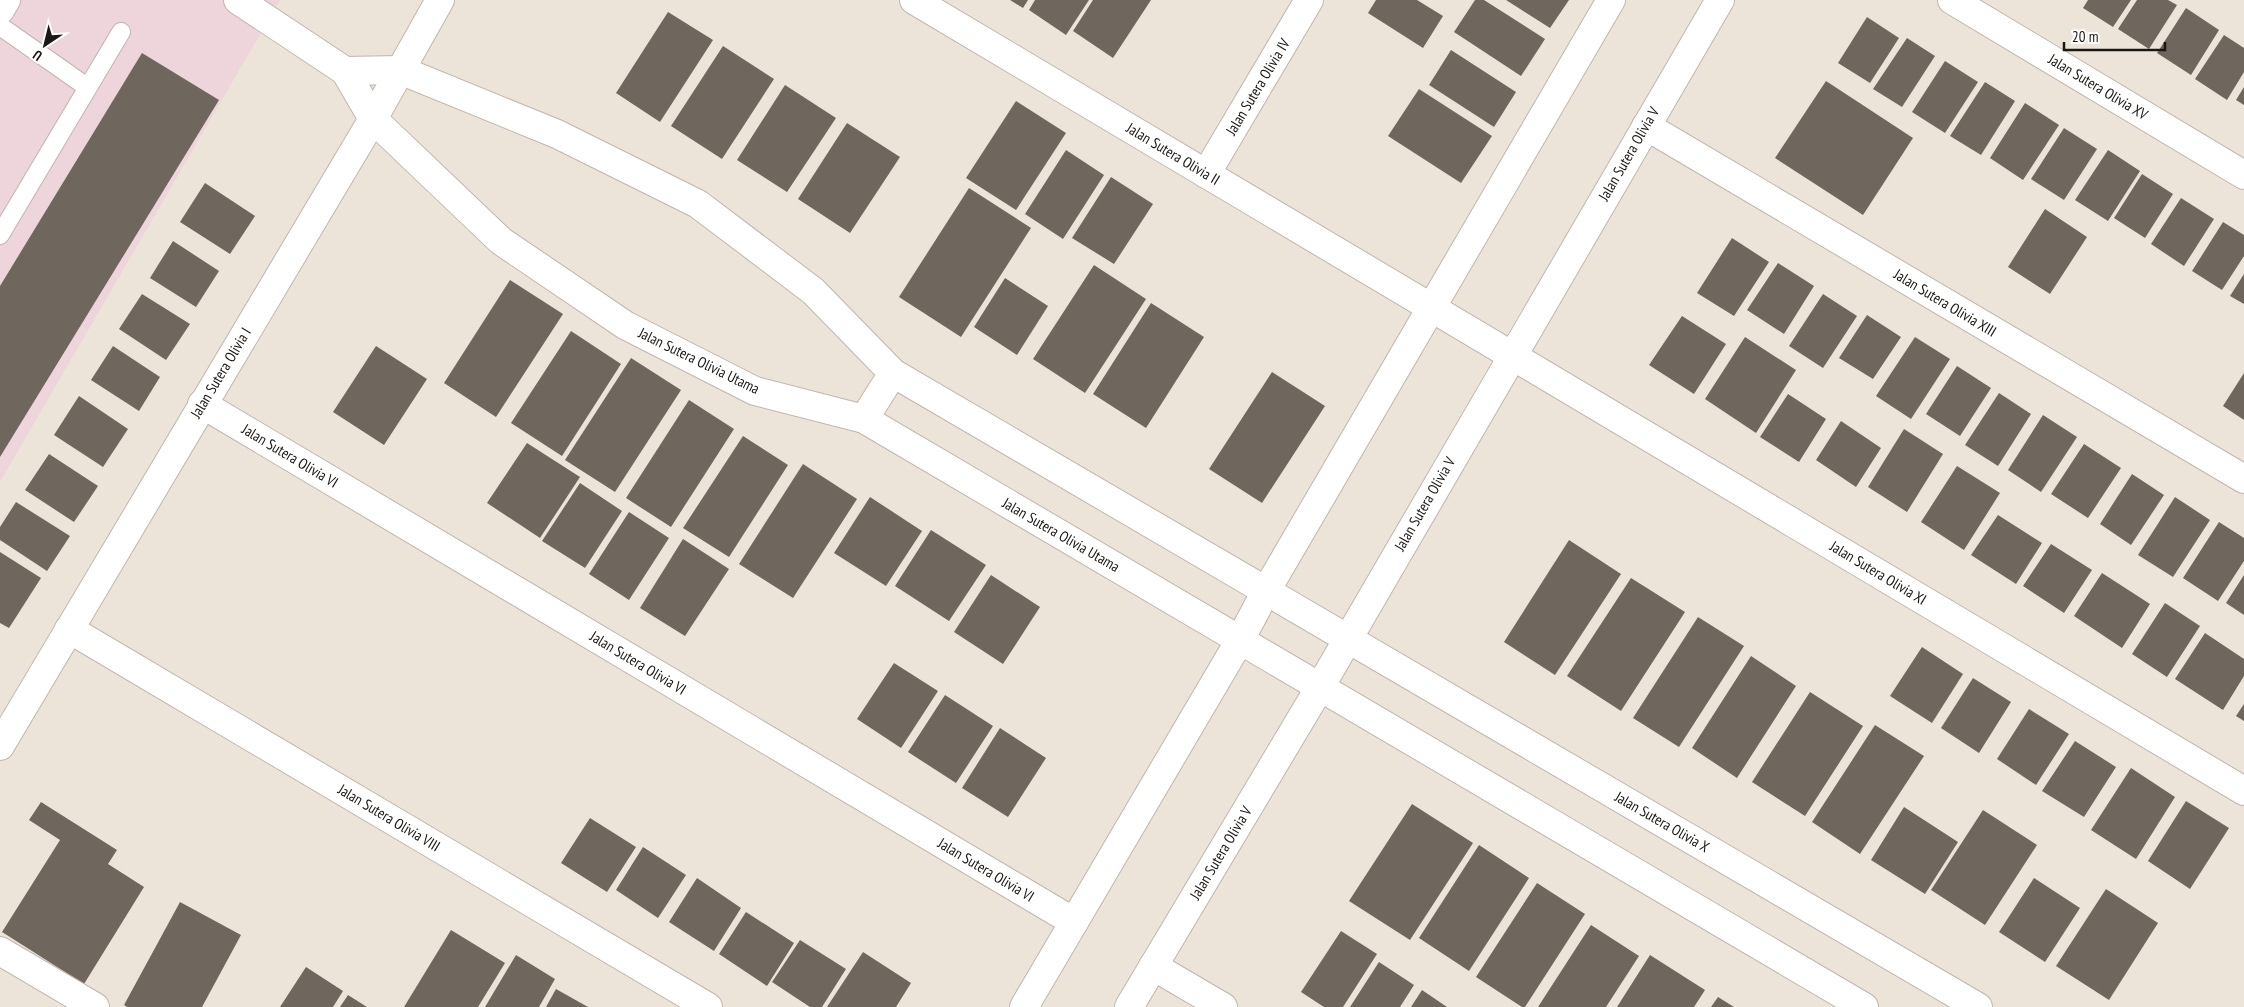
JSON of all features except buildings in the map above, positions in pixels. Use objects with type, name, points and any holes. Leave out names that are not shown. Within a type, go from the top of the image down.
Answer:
[{"type":"street","points":[[0,10],[6,0]]},
{"type":"street","name":"Jalan Sutera Olivia Utama","points":[[238,0],[345,71],[373,119],[501,241],[625,325],[755,391],[864,419],[1320,687]]},
{"type":"street","name":"Jalan Sutera Olivia I","points":[[0,746],[373,119],[440,0]]},
{"type":"street","name":"Jalan Sutera Olivia II","points":[[914,0],[1512,355]]},
{"type":"street","name":"Jalan Sutera Olivia IV","points":[[1206,174],[1309,0]]},
{"type":"street","points":[[1024,1007],[1240,640],[1266,591],[1611,0]]},
{"type":"street","name":"Jalan Sutera Olivia V","points":[[1129,1007],[1320,687],[1346,638],[1720,0]]},
{"type":"street","name":"Jalan Sutera Olivia XV","points":[[1952,0],[2244,175]]},
{"type":"street","points":[[345,71],[400,70],[557,134],[698,204],[813,291],[894,373],[1346,638]]},
{"type":"street","name":"Jalan Sutera Olivia XIII","points":[[1646,126],[2244,479]]},
{"type":"street","name":"Jalan Sutera Olivia XI","points":[[1512,355],[2244,791]]},
{"type":"street","points":[[864,419],[894,373]]},
{"type":"street","name":"Jalan Sutera Olivia VI","points":[[202,404],[1074,922]]},
{"type":"street","name":"Jalan Sutera Olivia VIII","points":[[69,629],[708,1007]]},
{"type":"street","name":"Jalan Sutera Olivia X","points":[[1346,638],[1978,1007]]},
{"type":"street","points":[[1320,687],[1864,1007]]},
{"type":"street","points":[[0,951],[95,1007]]},
{"type":"street","points":[[1153,966],[1224,1007]]},
{"type":"lane","points":[[0,26],[87,87]]},
{"type":"lane","points":[[0,236],[121,32]]},
{"type":"shaded area","points":[[0,0],[280,0],[0,482]]}]
